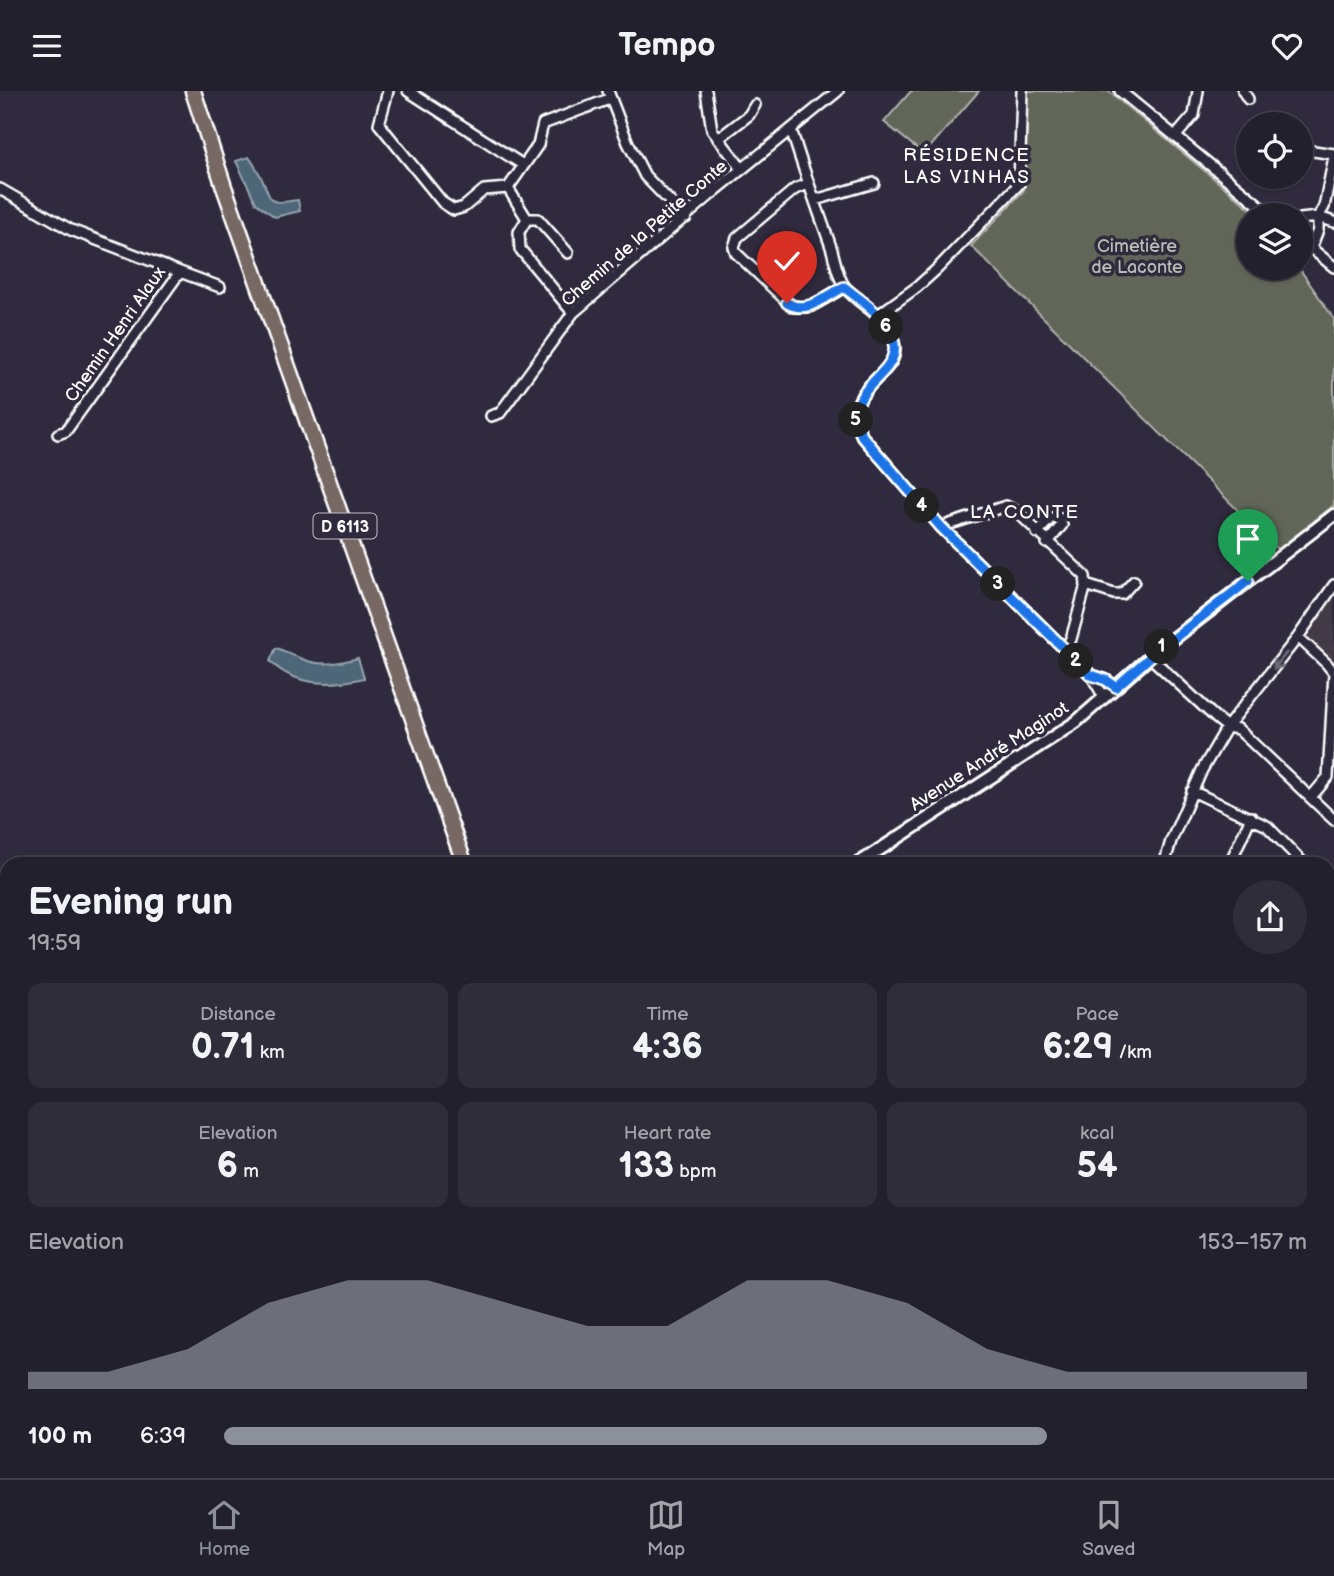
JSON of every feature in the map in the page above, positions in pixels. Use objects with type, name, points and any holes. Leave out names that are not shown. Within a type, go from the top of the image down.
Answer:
[{"type":"main road","name":"D 6113","points":[[190,91],[462,857]]},
{"type":"street","points":[[388,91],[379,124],[443,203],[454,210],[464,207],[484,190],[508,188]]},
{"type":"street","points":[[408,91],[523,165]]},
{"type":"street","points":[[706,91],[712,130],[742,169]]},
{"type":"street","name":"Chemin de la Petite Conte","points":[[491,416],[500,413],[573,313],[838,91]]},
{"type":"street","points":[[878,315],[917,287],[1019,184],[1022,91]]},
{"type":"street","points":[[1120,91],[1256,203]]},
{"type":"street","points":[[1175,137],[1194,115],[1198,91]]},
{"type":"street","points":[[508,188],[540,141],[544,124],[609,95],[628,143],[645,176],[686,218]]},
{"type":"street","points":[[718,139],[749,115],[755,105]]},
{"type":"street","points":[[791,129],[844,287],[878,315],[890,333],[895,352],[892,361],[863,393],[857,404],[856,424],[862,436],[941,527],[1064,650],[1100,683],[1116,687]]},
{"type":"street","points":[[1313,152],[1334,156],[1324,207],[1318,217],[1318,230],[1313,243]]},
{"type":"street","points":[[815,200],[874,183]]},
{"type":"street","points":[[808,184],[795,189],[737,238],[734,247],[736,253],[793,307],[810,307],[844,287]]},
{"type":"street","points":[[508,188],[527,219]]},
{"type":"street","name":"Chemin Henri Alaux","points":[[0,189],[71,230],[180,272],[66,431],[58,434]]},
{"type":"street","points":[[1313,218],[1334,222]]},
{"type":"street","points":[[527,219],[538,219],[568,253]]},
{"type":"street","points":[[527,219],[519,232],[520,249],[573,313]]},
{"type":"street","points":[[1313,250],[1334,267]]},
{"type":"street","points":[[180,272],[220,287]]},
{"type":"street","points":[[941,527],[1006,506],[1016,512],[1085,576],[1086,585],[1072,639],[1064,650]]},
{"type":"street","name":"Avenue André Maginot","points":[[868,857],[1076,722],[1150,657],[1334,515]]},
{"type":"street","points":[[1037,533],[1051,518],[1059,517],[1062,525],[1047,543]]},
{"type":"street","points":[[1086,585],[1122,594],[1134,581]]},
{"type":"street","points":[[1167,857],[1192,791],[1227,727],[1298,637],[1334,585]]},
{"type":"street","points":[[1298,637],[1327,663],[1334,673],[1332,756],[1326,782],[1311,797]]},
{"type":"street","points":[[1150,657],[1227,727],[1238,729],[1334,821]]},
{"type":"street","points":[[1100,683],[1104,697]]},
{"type":"street","points":[[1192,791],[1267,826],[1297,857]]},
{"type":"street","points":[[1233,857],[1251,817]]},
{"type":"shaded area","points":[[1334,594],[1334,664],[1307,636]]},
{"type":"green space","points":[[911,91],[979,91],[924,154],[884,122]]},
{"type":"green space","name":"Cimetière de Laconte","points":[[1025,91],[1108,91],[1243,203],[1236,203],[1236,280],[1307,280],[1334,319],[1334,505],[1278,550],[971,246],[1024,190]]},
{"type":"water","points":[[249,157],[272,200],[298,200],[300,211],[275,217],[256,203],[236,161]]},
{"type":"water","points":[[276,648],[323,664],[358,658],[364,678],[326,683],[302,680],[280,670],[270,661]]},
{"type":"district","name":"RÉSIDENCE LAS VINHAS","points":[[967,165]]},
{"type":"district","name":"LA CONTE","points":[[1025,511]]},
{"type":"route","points":[[787,303],[793,307],[810,307],[844,287],[878,315],[890,333],[895,352],[892,361],[863,393],[857,404],[856,424],[862,436],[941,527],[1091,675],[1116,687],[1150,657],[1248,581]]}]
